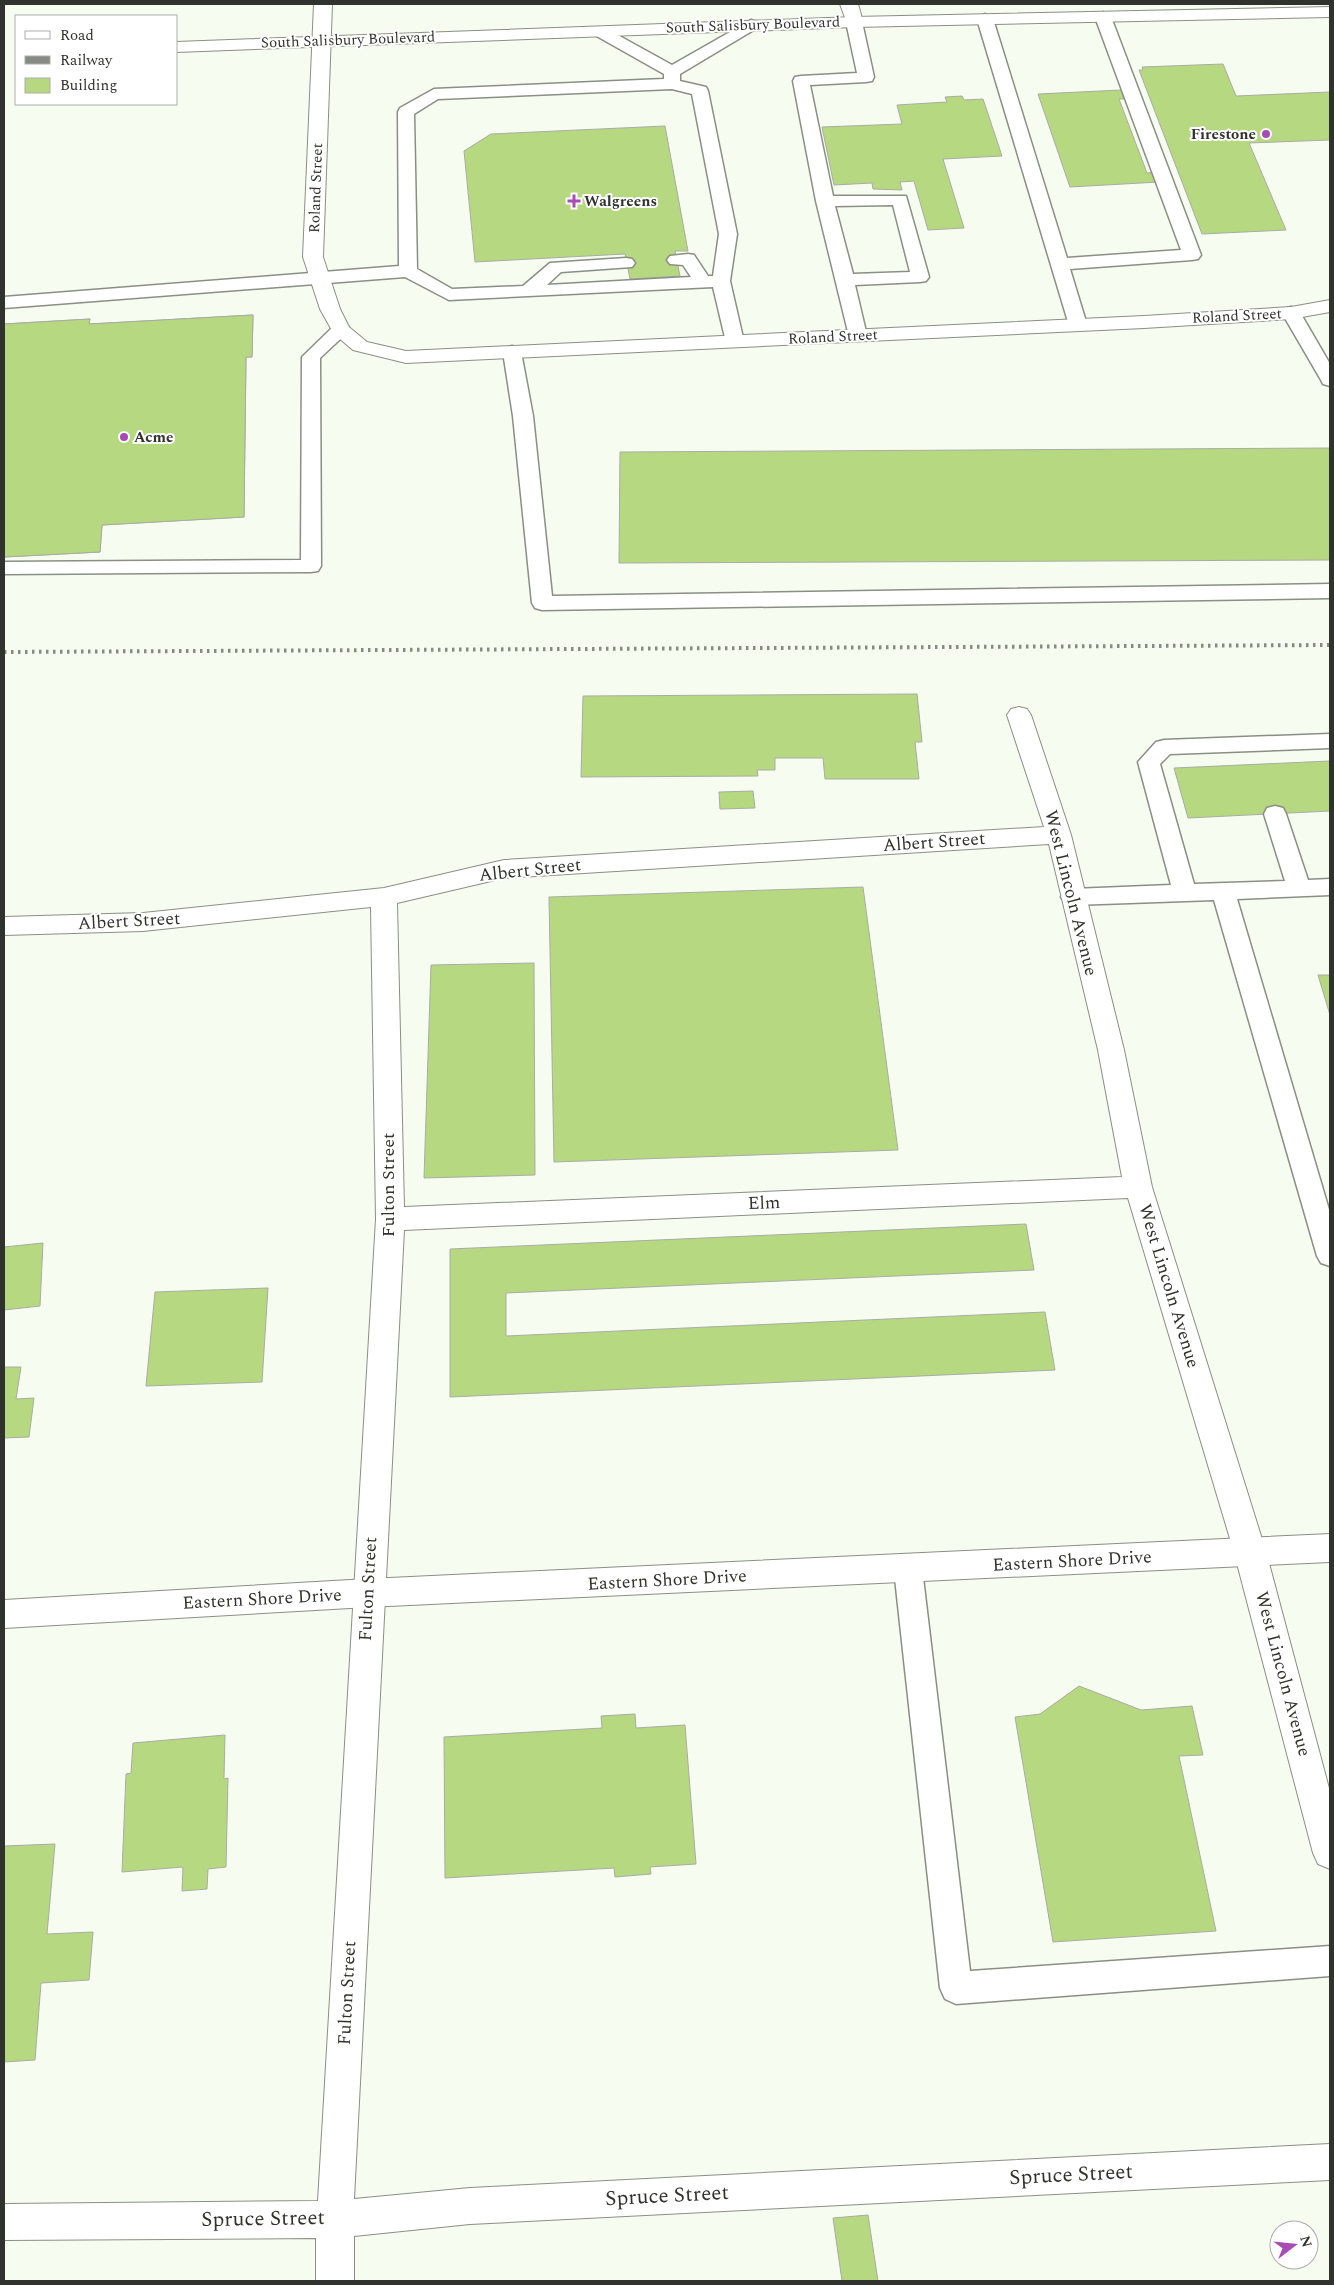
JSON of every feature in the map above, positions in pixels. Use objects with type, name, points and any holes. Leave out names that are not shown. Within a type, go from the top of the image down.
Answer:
[{"type":"street","name":"Roland Street","points":[[323,4],[313,257],[330,309],[342,330],[360,346],[406,357],[1078,325],[1291,313],[1330,306]]},
{"type":"street","points":[[849,4],[854,22]]},
{"type":"street","name":"South Salisbury Boulevard","points":[[178,47],[751,25],[1103,17],[1280,8],[1330,12]]},
{"type":"street","name":"West Lincoln Avenue","points":[[1019,716],[1058,834],[1074,897],[1111,1050],[1138,1187],[1250,1552],[1330,1853]]},
{"type":"street","name":"Albert Street","points":[[4,926],[143,922],[384,897],[504,870],[1058,834]]},
{"type":"street","name":"Fulton Street","points":[[335,2281],[335,2219],[390,1219],[384,897]]},
{"type":"street","name":"Elm","points":[[390,1219],[1138,1187]]},
{"type":"street","name":"Eastern Shore Drive","points":[[4,1614],[368,1593],[1330,1548]]},
{"type":"street","name":"Spruce Street","points":[[4,2222],[335,2219],[470,2206],[1330,2162]]},
{"type":"lane","points":[[1058,264],[1192,255],[1103,17]]},
{"type":"lane","points":[[984,19],[1078,325]]},
{"type":"lane","points":[[854,22],[866,77],[800,81],[825,201],[858,336]]},
{"type":"lane","points":[[408,271],[406,112],[434,94],[672,78],[751,25]]},
{"type":"lane","points":[[599,31],[672,78],[700,91],[728,234],[712,282]]},
{"type":"lane","points":[[825,201],[900,200],[920,277],[845,280]]},
{"type":"lane","points":[[676,260],[688,259],[712,282],[735,342]]},
{"type":"lane","points":[[527,292],[556,267],[626,263]]},
{"type":"lane","points":[[4,302],[408,271],[449,295],[712,282]]},
{"type":"lane","points":[[1291,313],[1330,380]]},
{"type":"lane","points":[[4,568],[311,566],[311,357],[342,330]]},
{"type":"lane","points":[[512,352],[524,416],[542,604],[1330,591]]},
{"type":"lane","points":[[1185,894],[1149,762],[1164,747],[1330,741]]},
{"type":"lane","points":[[1252,744],[1259,765]]},
{"type":"lane","points":[[1275,814],[1299,888]]},
{"type":"lane","points":[[1074,897],[1330,887]]},
{"type":"lane","points":[[1223,892],[1330,1256]]},
{"type":"lane","points":[[908,1568],[956,1988],[1330,1961]]},
{"type":"building","points":[[1223,64],[1236,96],[1330,92],[1330,140],[1249,143],[1286,230],[1202,234],[1139,70],[1143,70],[1142,67]]},
{"type":"building","points":[[1121,90],[1124,99],[1119,99],[1147,173],[1156,172],[1159,182],[1070,187],[1038,94]]},
{"type":"building","points":[[962,96],[964,100],[983,99],[1002,156],[943,159],[964,228],[928,230],[914,181],[900,182],[902,190],[873,189],[872,183],[834,185],[822,127],[902,124],[897,105],[947,102],[945,97]]},
{"type":"building","name":"Walgreens","points":[[665,126],[688,251],[675,251],[680,276],[630,279],[625,254],[475,262],[464,151],[491,134]]},
{"type":"building","name":"Acme","points":[[253,315],[252,357],[246,357],[244,517],[102,525],[100,552],[4,557],[4,324],[90,319],[89,324]]},
{"type":"building","name":"Acme","points":[[253,315],[252,357],[246,357],[244,517],[102,525],[100,552],[4,557],[4,324],[90,319],[89,324]]},
{"type":"building","points":[[1330,448],[1330,560],[619,563],[620,452]]},
{"type":"building","points":[[917,694],[922,742],[915,742],[919,779],[825,779],[823,758],[775,758],[775,770],[757,770],[758,776],[581,777],[583,696]]},
{"type":"building","points":[[1330,761],[1330,811],[1188,818],[1174,768]]},
{"type":"building","points":[[753,791],[755,808],[720,809],[719,792]]},
{"type":"building","points":[[863,887],[898,1150],[554,1162],[549,897]]},
{"type":"building","points":[[534,963],[535,1175],[424,1178],[431,965]]},
{"type":"building","points":[[1318,975],[1330,975],[1330,1015]]},
{"type":"building","points":[[1026,1224],[1034,1270],[506,1293],[506,1336],[1045,1312],[1055,1370],[450,1397],[450,1249]]},
{"type":"building","points":[[43,1243],[40,1306],[4,1310],[4,1247]]},
{"type":"building","points":[[268,1288],[262,1382],[146,1386],[155,1292]]},
{"type":"building","points":[[4,1367],[21,1367],[16,1399],[34,1398],[29,1437],[4,1438]]},
{"type":"building","points":[[1079,1686],[1141,1710],[1192,1706],[1203,1755],[1179,1756],[1216,1931],[1053,1942],[1015,1717],[1040,1714]]},
{"type":"building","points":[[635,1714],[636,1728],[685,1725],[696,1864],[650,1867],[651,1874],[615,1877],[614,1868],[445,1878],[444,1737],[602,1728],[601,1716]]},
{"type":"building","points":[[225,1735],[224,1779],[228,1778],[226,1867],[208,1869],[207,1889],[182,1891],[183,1867],[122,1872],[126,1774],[131,1773],[133,1743]]},
{"type":"building","points":[[55,1844],[47,1934],[93,1932],[89,1980],[41,1983],[35,2060],[4,2062],[4,1846]]},
{"type":"building","points":[[868,2215],[878,2281],[842,2281],[833,2218]]},
{"type":"railway","points":[[4,652],[1330,645]]},
{"type":"place","name":"Firestone","points":[[1266,134]]},
{"type":"place","name":"Walgreens","points":[[574,201]]},
{"type":"place","name":"Acme","points":[[124,437]]}]
